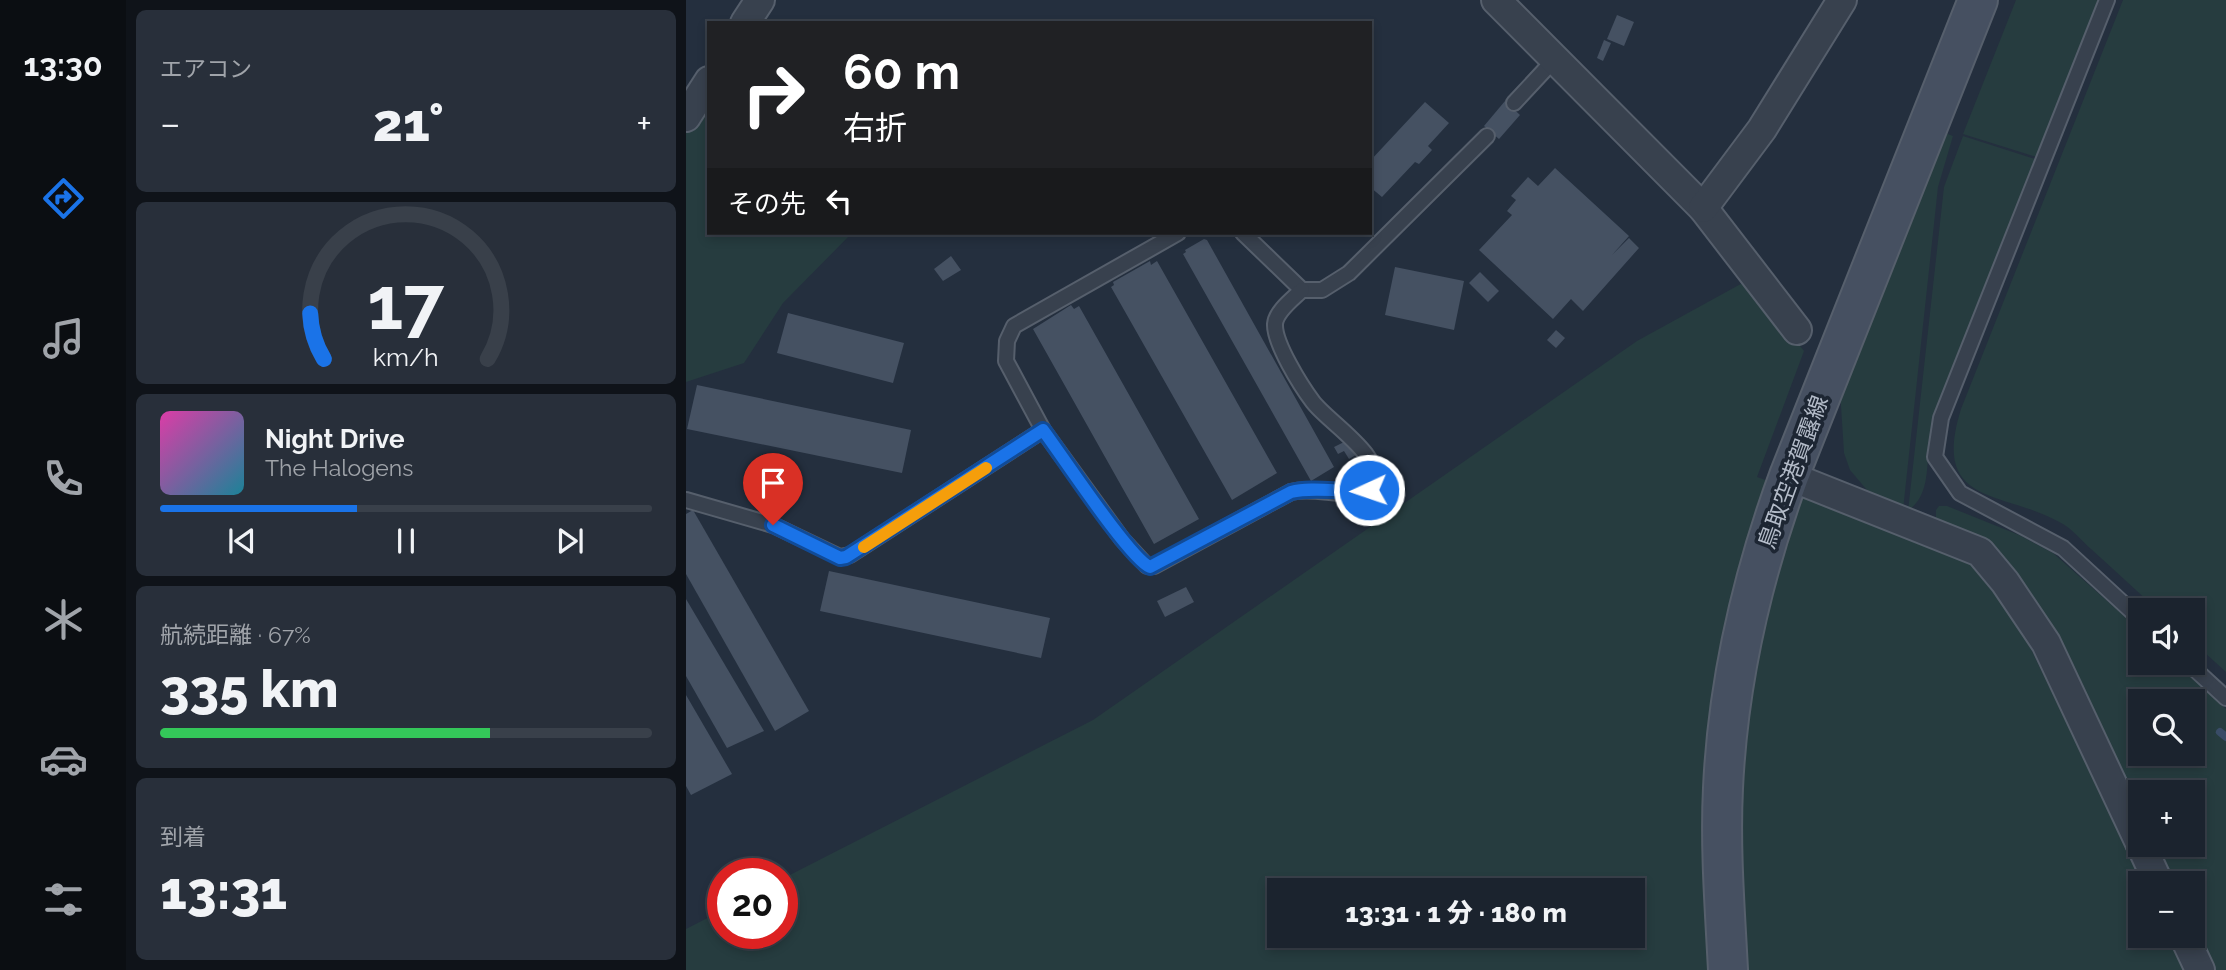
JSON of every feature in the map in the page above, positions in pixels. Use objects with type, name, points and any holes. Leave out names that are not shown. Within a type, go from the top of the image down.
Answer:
[{"type":"main road","name":"鳥取空港賀露線","points":[[1728,970],[1722,827],[1730,714],[1750,602],[1767,538],[1789,476],[1979,0]]},
{"type":"street","points":[[746,21],[760,0]]},
{"type":"street","points":[[1496,0],[1703,208],[1797,330]]},
{"type":"street","points":[[1703,208],[1762,129],[1842,0]]},
{"type":"street","points":[[686,117],[707,84]]},
{"type":"street","points":[[1789,476],[1980,552],[2005,582],[2046,643],[2128,816]]},
{"type":"street","points":[[2190,948],[2200,970]]},
{"type":"lane","points":[[2107,0],[1941,418],[1935,457],[1960,494],[2063,548],[2128,608]]},
{"type":"lane","points":[[1514,103],[1554,60]]},
{"type":"lane","points":[[1245,235],[1302,290],[1322,290],[1349,273],[1487,136]]},
{"type":"lane","points":[[1174,235],[1014,326],[1007,341],[1006,361],[1043,430],[1122,539],[1141,563],[1150,567],[1291,492],[1302,489],[1331,492],[1369,490],[1375,487],[1376,473],[1353,438],[1314,403],[1278,338],[1275,323],[1277,316],[1302,290]]},
{"type":"lane","points":[[686,500],[773,525],[840,558],[846,557],[1043,430]]},
{"type":"lane","points":[[2202,675],[2226,698]]},
{"type":"green space","points":[[2016,0],[2098,0],[2040,158],[1963,134]]},
{"type":"green space","points":[[2123,0],[2226,0],[2226,672],[2205,653],[2205,598],[2145,598],[2067,526],[1978,490],[1964,480],[1956,464],[1954,441],[1961,409]]},
{"type":"green space","points":[[707,90],[707,235],[850,235],[783,303],[744,363],[686,382],[686,122]]},
{"type":"green space","points":[[1945,133],[1953,136],[1938,187],[1903,510],[1867,490],[1850,470],[1844,453],[1840,390]]},
{"type":"green space","points":[[1963,136],[2038,160],[1936,416],[1923,490],[1915,505],[1908,511],[1944,187]]},
{"type":"green space","points":[[1748,280],[1804,351],[1757,477],[1970,556],[2012,610],[2128,849],[2128,857],[2132,857],[2139,871],[2128,871],[2128,948],[2177,948],[2188,970],[686,970],[686,929],[707,918],[707,949],[798,949],[798,871],[1093,720],[1637,341]]},
{"type":"green space","points":[[1939,506],[1947,506],[2019,535],[2053,553],[2128,619],[2128,675],[2189,675],[2204,689],[2128,689],[2128,766],[2205,766],[2205,690],[2226,709],[2226,970],[2213,970],[2202,948],[2205,948],[2205,871],[2165,871],[2158,857],[2205,857],[2205,780],[2128,780],[2128,795],[2055,642],[1936,518]]},
{"type":"building","points":[[1617,15],[1634,22],[1624,46],[1607,39]]},
{"type":"building","points":[[1604,40],[1611,43],[1603,61],[1597,58]]},
{"type":"building","points":[[1505,101],[1520,115],[1499,139],[1484,126]]},
{"type":"building","points":[[1425,102],[1449,123],[1428,146],[1432,150],[1419,164],[1415,162],[1382,197],[1372,189],[1372,159]]},
{"type":"building","points":[[1555,168],[1629,236],[1612,255],[1629,238],[1639,248],[1583,311],[1571,299],[1553,319],[1479,250],[1512,215],[1507,211],[1516,200],[1511,196],[1528,177],[1538,186]]},
{"type":"building","points":[[1204,239],[1207,240],[1334,467],[1311,481],[1183,254]]},
{"type":"building","points":[[951,256],[961,270],[943,281],[934,269]]},
{"type":"building","points":[[1150,261],[1151,265],[1157,261],[1277,473],[1232,500],[1111,287],[1113,282]]},
{"type":"building","points":[[1395,267],[1464,281],[1454,330],[1385,315]]},
{"type":"building","points":[[1480,272],[1499,291],[1488,302],[1469,283]]},
{"type":"building","points":[[1071,305],[1074,309],[1079,306],[1199,519],[1154,544],[1033,329]]},
{"type":"building","points":[[788,313],[904,343],[893,383],[777,353]]},
{"type":"building","points":[[1556,330],[1565,338],[1556,348],[1547,340]]},
{"type":"building","points":[[697,385],[911,430],[902,473],[687,429]]},
{"type":"building","points":[[1348,440],[1356,455],[1349,459],[1344,451],[1338,454],[1334,447]]},
{"type":"building","points":[[693,510],[809,711],[775,731],[686,574],[686,514]]},
{"type":"building","points":[[829,571],[1050,618],[1041,658],[820,611]]},
{"type":"building","points":[[1186,587],[1194,602],[1165,617],[1157,601]]},
{"type":"building","points":[[686,599],[764,731],[727,748],[686,676]]},
{"type":"building","points":[[686,695],[732,774],[691,795],[686,786]]},
{"type":"waterway","points":[[2220,732],[2226,737]]},
{"type":"slow traffic","points":[[864,547],[986,468]]},
{"type":"route","points":[[773,525],[840,558],[846,557],[1043,430],[1122,539],[1141,563],[1150,567],[1291,492],[1302,489],[1331,492],[1369,490]]}]
